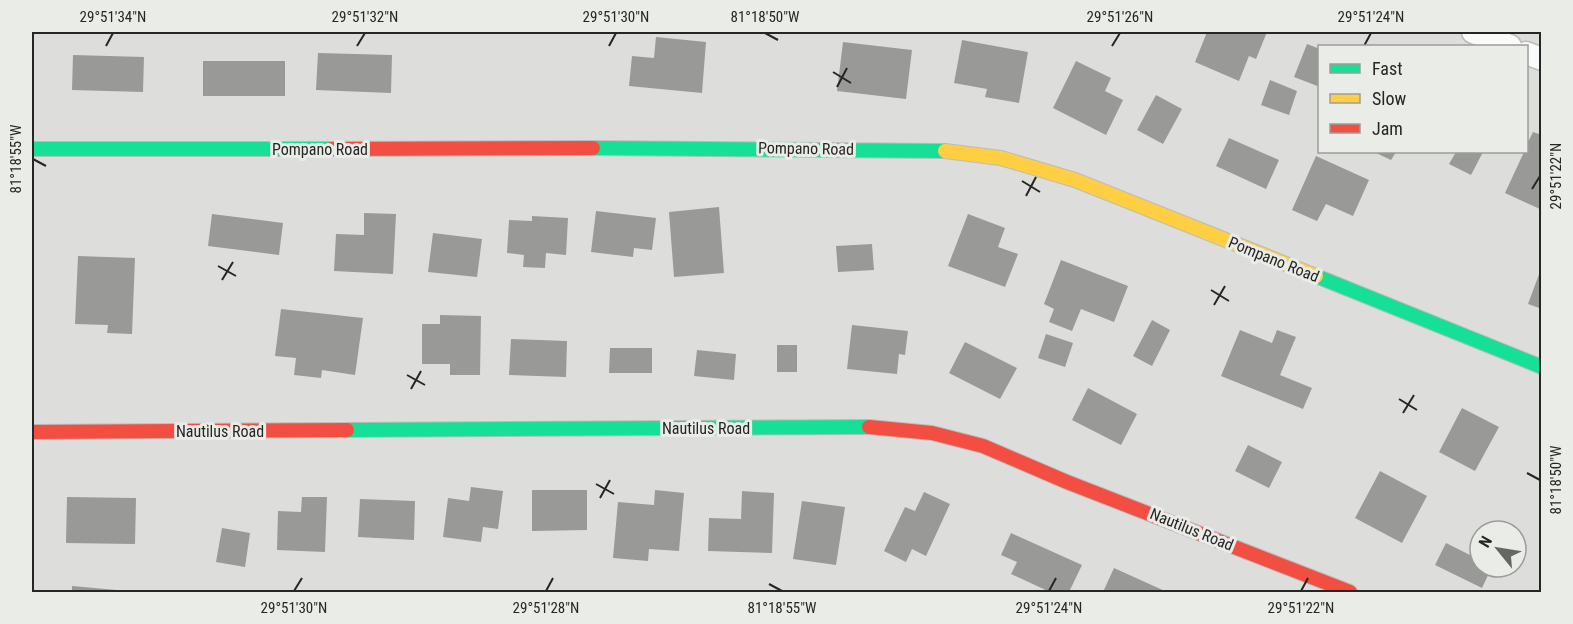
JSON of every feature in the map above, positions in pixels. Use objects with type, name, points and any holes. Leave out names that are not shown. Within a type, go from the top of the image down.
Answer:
[{"type":"street","points":[[1473,32],[1507,45]]},
{"type":"street","points":[[1528,53],[1542,59]]},
{"type":"street","name":"Pompano Road","points":[[32,149],[697,147],[949,151],[1001,158],[1075,180],[1542,367]]},
{"type":"street","name":"Nautilus Road","points":[[32,432],[857,427],[915,430],[950,436],[983,446],[1046,474],[1350,592]]},
{"type":"building","points":[[1207,32],[1236,34],[1237,32],[1267,32],[1256,59],[1249,56],[1239,81],[1195,62]]},
{"type":"building","points":[[656,37],[706,42],[702,93],[629,86],[632,56],[654,58]]},
{"type":"building","points":[[962,40],[1028,52],[1019,103],[985,97],[987,89],[954,83]]},
{"type":"building","points":[[843,42],[912,50],[906,99],[837,91]]},
{"type":"building","points":[[1307,44],[1318,48],[1318,86],[1294,77]]},
{"type":"building","points":[[318,53],[392,55],[391,93],[316,90]]},
{"type":"building","points":[[73,55],[144,57],[143,92],[72,90]]},
{"type":"building","points":[[203,61],[285,61],[285,96],[203,96]]},
{"type":"building","points":[[1076,61],[1111,78],[1105,91],[1123,100],[1106,135],[1053,108]]},
{"type":"building","points":[[1270,80],[1297,91],[1289,115],[1261,105]]},
{"type":"building","points":[[1156,95],[1182,109],[1163,144],[1137,130]]},
{"type":"building","points":[[1533,132],[1542,135],[1542,210],[1505,193],[1524,153],[1528,153],[1528,142]]},
{"type":"building","points":[[1229,138],[1279,160],[1266,189],[1216,166]]},
{"type":"building","points":[[1376,153],[1395,153],[1391,160]]},
{"type":"building","points":[[1455,153],[1482,153],[1471,175],[1449,164]]},
{"type":"building","points":[[1316,156],[1369,180],[1353,216],[1326,204],[1317,221],[1292,210]]},
{"type":"building","points":[[719,207],[724,273],[674,277],[669,212]]},
{"type":"building","points":[[596,211],[656,218],[652,250],[634,248],[633,257],[591,252]]},
{"type":"building","points":[[364,213],[396,214],[393,274],[334,271],[336,234],[364,235]]},
{"type":"building","points":[[212,214],[283,223],[279,255],[208,246]]},
{"type":"building","points":[[968,214],[1005,228],[998,247],[1018,254],[1005,287],[948,266]]},
{"type":"building","points":[[532,216],[568,218],[566,255],[546,253],[545,268],[523,267],[524,255],[507,253],[509,220],[532,221]]},
{"type":"building","points":[[433,233],[482,239],[477,277],[428,272]]},
{"type":"building","points":[[872,244],[874,270],[838,272],[836,246]]},
{"type":"building","points":[[78,256],[135,258],[132,334],[107,333],[108,325],[75,324]]},
{"type":"building","points":[[1061,260],[1128,286],[1114,322],[1081,309],[1072,331],[1049,322],[1054,309],[1044,304]]},
{"type":"building","points":[[1542,269],[1542,309],[1528,304]]},
{"type":"building","points":[[281,309],[363,318],[355,375],[322,370],[321,378],[294,375],[296,358],[275,356]]},
{"type":"building","points":[[440,315],[481,316],[480,375],[450,375],[450,364],[422,364],[422,324],[440,324]]},
{"type":"building","points":[[1152,320],[1170,330],[1152,366],[1133,356]]},
{"type":"building","points":[[852,325],[908,331],[905,355],[899,354],[897,374],[847,369]]},
{"type":"building","points":[[1240,330],[1272,343],[1277,330],[1296,337],[1280,375],[1312,388],[1303,409],[1221,376]]},
{"type":"building","points":[[1046,334],[1073,343],[1065,367],[1038,358]]},
{"type":"building","points":[[511,339],[567,341],[566,377],[509,375]]},
{"type":"building","points":[[965,342],[1017,368],[1000,399],[949,373]]},
{"type":"building","points":[[777,345],[797,345],[797,372],[777,372]]},
{"type":"building","points":[[610,348],[652,348],[652,373],[609,373]]},
{"type":"building","points":[[697,350],[736,354],[734,380],[694,376]]},
{"type":"building","points":[[1088,388],[1137,414],[1121,445],[1072,420]]},
{"type":"building","points":[[1462,408],[1499,427],[1475,471],[1439,452]]},
{"type":"building","points":[[1248,445],[1282,462],[1269,488],[1235,471]]},
{"type":"building","points":[[1380,471],[1427,496],[1402,543],[1355,518]]},
{"type":"building","points":[[471,487],[503,491],[498,529],[483,527],[481,542],[443,537],[448,498],[469,501]]},
{"type":"building","points":[[532,490],[587,490],[587,530],[532,531]]},
{"type":"building","points":[[655,490],[684,493],[679,551],[649,549],[648,561],[613,558],[618,502],[654,505]]},
{"type":"building","points":[[742,491],[774,493],[772,553],[708,551],[709,518],[741,519]]},
{"type":"building","points":[[924,492],[950,504],[926,556],[912,549],[906,562],[884,551],[905,507],[915,511]]},
{"type":"building","points":[[67,497],[136,498],[135,544],[66,543]]},
{"type":"building","points":[[302,497],[327,497],[325,552],[277,550],[278,511],[301,512]]},
{"type":"building","points":[[360,499],[415,501],[414,540],[358,537]]},
{"type":"building","points":[[802,501],[845,507],[836,565],[793,559]]},
{"type":"building","points":[[222,528],[250,533],[245,567],[216,562]]},
{"type":"building","points":[[1011,533],[1082,565],[1069,592],[1050,592],[1011,574],[1017,562],[1001,555]]},
{"type":"building","points":[[1446,543],[1468,554],[1468,579],[1486,579],[1482,588],[1435,565]]},
{"type":"building","points":[[1114,568],[1167,592],[1103,592]]},
{"type":"building","points":[[72,586],[128,591],[128,592],[72,592]]},
{"type":"traffic: fast","points":[[593,148],[945,151]]},
{"type":"traffic: fast","points":[[32,149],[331,149]]},
{"type":"traffic: fast","points":[[1316,276],[1542,367]]},
{"type":"traffic: fast","points":[[347,430],[869,427]]},
{"type":"traffic: slow","points":[[945,151],[1001,158],[1075,180],[1316,276]]},
{"type":"traffic: jam","points":[[331,149],[593,148]]},
{"type":"traffic: jam","points":[[869,427],[932,433],[983,446],[1067,482],[1350,592]]},
{"type":"traffic: jam","points":[[32,432],[347,430]]}]
